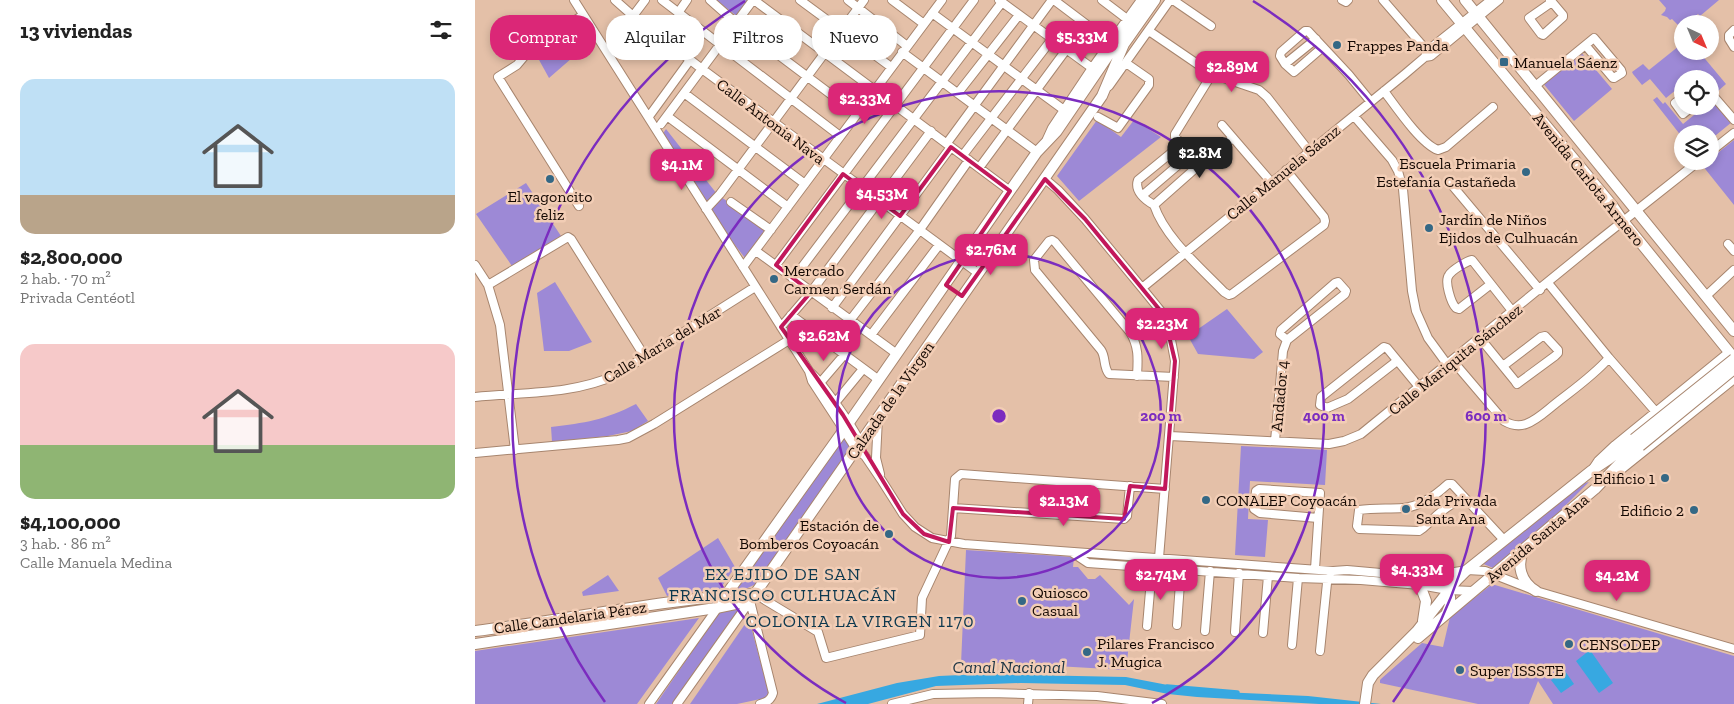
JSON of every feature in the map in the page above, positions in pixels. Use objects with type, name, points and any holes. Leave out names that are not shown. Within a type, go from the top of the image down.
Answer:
[{"type":"main road","name":"Calzada de la Virgen","points":[[726,595],[879,380],[1037,152],[1057,131],[1096,67],[1149,0]]},
{"type":"main road","name":"Calzada de la Virgen","points":[[752,597],[1102,96],[1124,44],[1155,0]]},
{"type":"main road","name":"Avenida Carlota Armero","points":[[1442,0],[1606,198],[1732,356]]},
{"type":"main road","name":"Avenida Carlota Armero","points":[[1465,0],[1734,331]]},
{"type":"main road","name":"Avenida Santa Ana","points":[[1366,696],[1386,668],[1446,613],[1595,489],[1637,442],[1732,356]]},
{"type":"main road","name":"Avenida Santa Ana","points":[[1366,696],[1368,683],[1376,670],[1422,625],[1448,590],[1467,570],[1591,471],[1637,442],[1734,369]]},
{"type":"main road","points":[[1527,546],[1521,557],[1520,570],[1526,582],[1536,591]]},
{"type":"main road","points":[[1437,575],[1448,590],[1451,599],[1446,613]]},
{"type":"main road","points":[[1420,585],[1426,600],[1425,617],[1422,625]]},
{"type":"main road","name":"Calle Candelaria Pérez","points":[[475,631],[726,595],[752,597]]},
{"type":"main road","name":"Calle Candelaria Pérez","points":[[475,644],[717,608],[752,597]]},
{"type":"street","points":[[574,0],[583,15]]},
{"type":"street","name":"Calle Antonia Nava","points":[[615,0],[632,15]]},
{"type":"street","points":[[634,15],[645,0]]},
{"type":"street","points":[[661,0],[714,40]]},
{"type":"street","points":[[678,13],[687,0]]},
{"type":"street","points":[[710,0],[727,15]]},
{"type":"street","points":[[742,15],[754,0],[812,43]]},
{"type":"street","points":[[800,0],[820,15]]},
{"type":"street","points":[[848,0],[923,67],[1037,152]]},
{"type":"street","points":[[853,15],[864,0]]},
{"type":"street","points":[[892,0],[924,24]]},
{"type":"street","points":[[743,267],[941,0]]},
{"type":"street","points":[[776,265],[974,0]]},
{"type":"street","points":[[832,308],[899,216],[975,105],[1053,0],[1111,43]]},
{"type":"street","points":[[1102,0],[1127,19]]},
{"type":"street","name":"Calzada de la Virgen","points":[[1047,140],[1052,128],[1064,110],[1096,67],[1141,0]]},
{"type":"street","points":[[1171,0],[1211,26]]},
{"type":"street","name":"Calzada de la Virgen","points":[[1102,96],[1171,0]]},
{"type":"street","points":[[1342,0],[1346,2],[1348,0]]},
{"type":"street","points":[[1383,0],[1428,55]]},
{"type":"street","name":"Calle Manuela Sáenz","points":[[1477,15],[1491,0]]},
{"type":"street","name":"Calle Manuela Sáenz","points":[[1142,288],[1463,26],[1499,0]]},
{"type":"street","points":[[793,279],[1000,1],[1066,50],[1096,67]]},
{"type":"street","points":[[1551,1],[1563,17],[1543,35],[1529,18],[1551,1]]},
{"type":"street","points":[[932,13],[1064,110]]},
{"type":"street","points":[[958,93],[1019,15]]},
{"type":"street","points":[[1323,47],[1294,72],[1281,58],[1281,52],[1308,30],[1349,75],[1371,102]]},
{"type":"street","points":[[1734,30],[1729,35],[1729,39],[1734,47]]},
{"type":"street","points":[[1149,32],[1211,74],[1259,90],[1267,97],[1309,151]]},
{"type":"street","points":[[596,36],[809,371],[835,403],[846,427]]},
{"type":"street","points":[[1534,87],[1594,38],[1622,73],[1613,78],[1586,46]]},
{"type":"street","points":[[831,345],[919,231],[991,118],[1052,39]]},
{"type":"street","points":[[1285,64],[1316,39]]},
{"type":"street","points":[[979,168],[1066,50]]},
{"type":"street","points":[[661,124],[714,53]]},
{"type":"street","points":[[521,60],[517,65],[498,77],[579,206]]},
{"type":"street","points":[[650,115],[690,60]]},
{"type":"street","name":"Calle Antonia Nava","points":[[690,60],[961,263],[978,273]]},
{"type":"street","points":[[739,60],[840,136]]},
{"type":"street","points":[[786,60],[857,114]]},
{"type":"street","points":[[706,209],[738,170],[820,60]]},
{"type":"street","points":[[834,60],[1011,191]]},
{"type":"street","points":[[882,60],[891,67]]},
{"type":"street","points":[[1098,117],[1115,128],[1120,126],[1149,85],[1149,79],[1126,63]]},
{"type":"street","points":[[1201,164],[1175,137],[1175,134],[1211,74]]},
{"type":"street","points":[[1384,91],[1421,137],[1432,148],[1438,150],[1446,147],[1493,107]]},
{"type":"street","points":[[684,93],[805,184]]},
{"type":"street","points":[[1719,103],[1734,120]]},
{"type":"street","points":[[667,116],[788,207]]},
{"type":"street","points":[[1354,116],[1392,160],[1398,171],[1403,188],[1411,281],[1417,312],[1428,338],[1450,362],[1458,367],[1504,421],[1517,426],[1527,424],[1538,418],[1588,378],[1609,358]]},
{"type":"street","points":[[1222,125],[1271,182]]},
{"type":"street","points":[[781,327],[811,292],[931,132]]},
{"type":"street","points":[[1719,145],[1734,133]]},
{"type":"street","points":[[1154,206],[1233,138]]},
{"type":"street","points":[[1182,144],[1138,180],[1137,190],[1154,206],[1161,223],[1186,252],[1229,295],[1324,224],[1324,217],[1286,170]]},
{"type":"street","points":[[1143,195],[1191,154]]},
{"type":"street","name":"Calle Mariquita Sánchez","points":[[1170,436],[1329,444],[1351,439],[1366,431],[1420,388],[1688,170]]},
{"type":"street","points":[[1045,179],[1070,203],[1142,288],[1168,324],[1174,355],[1174,377],[1159,558]]},
{"type":"street","points":[[1451,184],[1540,290]]},
{"type":"street","points":[[731,202],[771,230]]},
{"type":"street","points":[[488,285],[568,237],[645,357]]},
{"type":"street","points":[[1137,376],[1139,354],[1135,339],[1055,242],[1049,241],[1034,260],[1035,270],[1104,354],[1106,371],[1109,374],[1137,376],[1174,377]]},
{"type":"street","points":[[1728,244],[1734,251]]},
{"type":"street","points":[[871,336],[939,246]]},
{"type":"street","points":[[756,251],[897,354]]},
{"type":"street","points":[[1491,284],[1459,309],[1456,308],[1450,299],[1447,279],[1449,275],[1468,260],[1472,260],[1491,284],[1513,312]]},
{"type":"street","points":[[475,265],[488,285],[500,325],[515,450]]},
{"type":"street","points":[[1706,296],[1734,270]]},
{"type":"street","points":[[1338,282],[1346,291],[1345,294],[1287,340],[1281,334],[1281,330],[1338,282]]},
{"type":"street","points":[[1548,283],[1656,412]]},
{"type":"street","name":"Calle María del Mar","points":[[475,396],[572,389],[593,384],[616,374],[645,357],[755,287]]},
{"type":"street","points":[[791,315],[879,380]]},
{"type":"street","points":[[1480,338],[1515,382],[1520,383],[1555,356],[1558,350],[1545,336],[1541,337],[1503,366]]},
{"type":"street","points":[[475,453],[628,438],[654,424],[789,340]]},
{"type":"street","name":"Andador 4","points":[[1275,441],[1283,351],[1287,340]]},
{"type":"street","points":[[1397,361],[1348,400],[1327,408],[1320,405],[1321,398],[1381,349],[1387,348],[1420,388]]},
{"type":"street","points":[[820,383],[844,355]]},
{"type":"street","name":"Avenida Santa Ana","points":[[1591,471],[1597,461],[1693,381],[1732,356]]},
{"type":"street","points":[[835,403],[863,369]]},
{"type":"street","points":[[809,371],[812,381],[846,427],[903,514],[915,526],[947,546],[1073,552],[1315,569],[1355,576],[1361,580]]},
{"type":"street","points":[[1693,381],[1703,379],[1710,384],[1712,392],[1708,400]]},
{"type":"street","name":"Avenida Santa Ana","points":[[1595,489],[1619,473],[1734,379]]},
{"type":"street","points":[[878,417],[876,458],[882,480]]},
{"type":"street","points":[[752,597],[818,632],[826,658],[920,635],[922,598],[951,536],[955,479],[961,474],[1165,489]]},
{"type":"street","points":[[1463,497],[1451,504],[1433,518],[1425,528],[1419,531],[1371,530],[1359,529],[1357,526],[1359,510],[1404,508],[1417,505],[1439,492],[1448,484],[1451,484],[1504,540]]},
{"type":"street","points":[[953,508],[1124,519],[1127,516],[1130,486]]},
{"type":"street","points":[[1315,569],[1321,493],[1259,488],[1256,491],[1254,509],[1260,513],[1318,518]]},
{"type":"street","points":[[1073,552],[1088,563],[1329,580],[1361,580],[1473,591]]},
{"type":"street","points":[[1147,626],[1152,568]]},
{"type":"street","points":[[1177,625],[1181,569]]},
{"type":"street","points":[[1334,571],[1347,570],[1437,575],[1467,570],[1485,571],[1536,591],[1734,650]]},
{"type":"street","points":[[1205,631],[1210,571]]},
{"type":"street","points":[[1320,651],[1327,583],[1334,571]]},
{"type":"street","points":[[1235,632],[1239,573]]},
{"type":"street","points":[[1263,633],[1268,576]]},
{"type":"street","points":[[1292,645],[1298,578]]},
{"type":"street","name":"Calzada de la Virgen","points":[[650,704],[726,595]]},
{"type":"street","points":[[752,597],[773,693],[772,698],[760,704]]},
{"type":"street","name":"Calzada de la Virgen","points":[[677,704],[752,597]]},
{"type":"street","points":[[1029,693],[1029,704]]},
{"type":"street","points":[[892,704],[917,701],[933,694],[1029,693],[1162,704]]},
{"type":"highlighted area","points":[[951,147],[1010,191],[946,285],[962,296],[1045,179],[1085,219],[1164,315],[1175,361],[1165,489],[1130,486],[1124,519],[953,508],[949,542],[924,534],[903,514],[843,415],[781,327],[811,292],[776,265],[843,174],[900,216]]},
{"type":"shaded area","points":[[716,0],[750,0],[739,15],[735,15]]},
{"type":"shaded area","points":[[1659,0],[1719,0],[1701,15],[1674,15],[1674,21],[1661,15],[1666,8]]},
{"type":"shaded area","points":[[1674,50],[1674,60],[1706,60],[1714,70],[1674,70],[1674,92],[1666,98],[1650,79],[1642,85],[1632,72],[1643,64],[1649,70]]},
{"type":"shaded area","points":[[1580,51],[1612,89],[1574,121],[1542,82]]},
{"type":"shaded area","points":[[539,60],[570,60],[549,78]]},
{"type":"shaded area","points":[[1719,76],[1726,84],[1719,90]]},
{"type":"shaded area","points":[[1657,97],[1663,104],[1665,102],[1683,124],[1694,115],[1719,115],[1719,107],[1732,122],[1719,133],[1719,125],[1674,125],[1674,127],[1653,100]]},
{"type":"shaded area","points":[[1097,120],[1121,137],[1134,120],[1161,137],[1079,201],[1057,176]]},
{"type":"shaded area","points":[[666,129],[717,194],[767,230],[745,258],[713,217],[662,135]]},
{"type":"shaded area","points":[[1734,140],[1734,205],[1706,170],[1719,170],[1719,152]]},
{"type":"shaded area","points":[[526,183],[561,236],[512,266],[476,214]]},
{"type":"shaded area","points":[[555,282],[592,342],[569,351],[544,351],[537,293]]},
{"type":"shaded area","points":[[1227,309],[1263,352],[1254,359],[1198,354],[1188,336]]},
{"type":"shaded area","points":[[636,404],[648,421],[632,431],[608,436],[552,442],[551,427],[595,420]]},
{"type":"shaded area","points":[[843,435],[853,448],[756,584],[737,593],[737,585]]},
{"type":"shaded area","points":[[1241,446],[1327,450],[1325,485],[1250,481],[1248,519],[1268,520],[1265,557],[1235,555]]},
{"type":"shaded area","points":[[1589,482],[1553,518],[1493,568],[1479,562],[1560,499]]},
{"type":"shaded area","points":[[718,538],[735,567],[720,589],[667,596],[658,578]]},
{"type":"shaded area","points":[[966,550],[1074,557],[1073,567],[1078,567],[1088,579],[1095,579],[1100,575],[1129,605],[1134,599],[1126,670],[1002,663],[961,664]]},
{"type":"shaded area","points":[[608,575],[619,591],[583,596],[582,592]]},
{"type":"shaded area","name":"CENSODEP","points":[[1491,585],[1734,656],[1734,704],[1553,704],[1538,681],[1529,704],[1478,704],[1380,683],[1382,678],[1422,643],[1443,647],[1450,617]]},
{"type":"shaded area","points":[[741,607],[673,704],[656,704],[720,611]]},
{"type":"shaded area","points":[[699,618],[637,704],[475,704],[475,651]]},
{"type":"shaded area","points":[[750,623],[770,697],[737,704],[690,704],[745,624]]},
{"type":"water","points":[[1590,650],[1613,683],[1599,693],[1576,661]]},
{"type":"water","points":[[1565,671],[1574,684],[1561,693],[1551,680]]},
{"type":"water","name":"Canal Nacional","points":[[983,674],[1126,677],[1199,691],[1308,696],[1381,704],[1319,704],[1197,697],[1168,694],[1125,685],[1021,683],[936,686],[868,704],[817,704],[897,683],[939,676]]},
{"type":"waterway","name":"Canal Nacional","points":[[1167,687],[1237,693]]},
{"type":"place","name":"Frappes Panda","points":[[1337,45]]},
{"type":"place","name":"Manuela Sáenz","points":[[1504,62]]},
{"type":"place","name":"Escuela Primaria Estefanía Castañeda","points":[[1526,172]]},
{"type":"place","name":"El vagoncito feliz","points":[[550,179]]},
{"type":"place","name":"Jardín de Niños Ejidos de Culhuacán","points":[[1429,228]]},
{"type":"place","name":"Mercado Carmen Serdán","points":[[774,279]]},
{"type":"place","name":"Edificio 1","points":[[1665,478]]},
{"type":"place","name":"CONALEP Coyoacán","points":[[1206,500]]},
{"type":"place","name":"2da Privada Santa Ana","points":[[1406,509]]},
{"type":"place","name":"Edificio 2","points":[[1694,510]]},
{"type":"place","name":"Estación de Bomberos Coyoacán","points":[[889,534]]},
{"type":"place","name":"Quiosco Casual","points":[[1022,601]]},
{"type":"place","name":"CENSODEP","points":[[1569,644]]},
{"type":"place","name":"Pilares Francisco J. Mugica","points":[[1087,652]]},
{"type":"place","name":"Super ISSSTE","points":[[1460,670]]},
{"type":"district","name":"EX EJIDO DE SAN FRANCISCO CULHUACÁN","points":[[783,584]]},
{"type":"district","name":"COLONIA LA VIRGEN 1170","points":[[860,621]]}]
